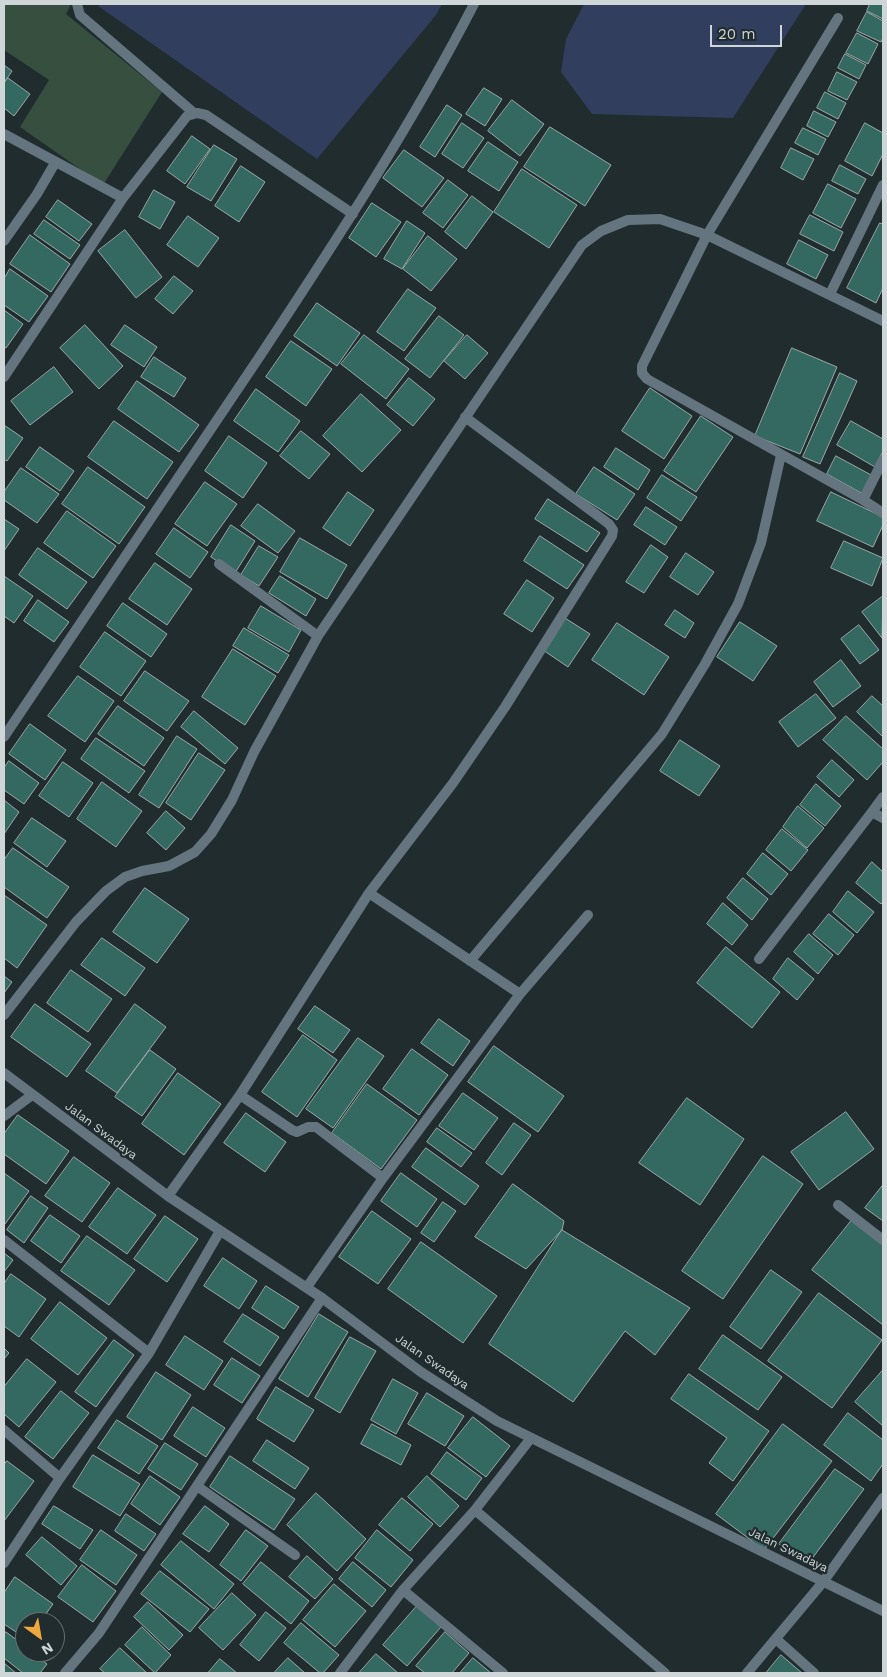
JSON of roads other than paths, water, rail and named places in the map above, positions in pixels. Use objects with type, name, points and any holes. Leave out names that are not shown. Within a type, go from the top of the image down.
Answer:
[{"type":"street","points":[[77,4],[80,15],[194,113],[206,115],[353,214]]},
{"type":"street","points":[[4,737],[156,514],[353,214],[444,63],[474,4]]},
{"type":"street","points":[[838,18],[707,235],[642,366],[642,373],[647,379],[883,513]]},
{"type":"street","points":[[4,376],[123,198],[179,124],[187,116],[194,113]]},
{"type":"street","points":[[4,134],[123,198]]},
{"type":"street","points":[[4,241],[37,194],[55,162]]},
{"type":"street","points":[[830,294],[883,185]]},
{"type":"street","points":[[4,1015],[76,922],[106,891],[125,877],[142,871],[169,866],[195,852],[211,834],[232,800],[254,752],[318,636],[582,245],[601,231],[628,220],[660,220],[707,235],[883,321]]},
{"type":"street","points":[[168,1196],[240,1094],[369,893],[454,783],[504,707],[613,532],[609,524],[465,417]]},
{"type":"street","points":[[470,961],[662,734],[705,664],[738,604],[761,543],[781,454]]},
{"type":"street","points":[[863,500],[883,460]]},
{"type":"street","points":[[220,564],[318,636]]},
{"type":"street","points":[[759,959],[883,797]]},
{"type":"street","points":[[872,812],[883,818]]},
{"type":"street","points":[[369,893],[520,994]]},
{"type":"street","points":[[307,1287],[383,1178],[520,994],[588,914]]},
{"type":"street","name":"Jalan Swadaya","points":[[4,1074],[168,1196],[307,1287],[421,1372],[497,1421],[883,1611]]},
{"type":"street","points":[[240,1094],[292,1130],[297,1132],[308,1127],[316,1127],[383,1178]]},
{"type":"street","points":[[4,1116],[32,1095]]},
{"type":"street","points":[[838,1206],[883,1240]]},
{"type":"street","points":[[4,1563],[60,1478],[149,1353],[220,1231]]},
{"type":"street","points":[[4,1240],[149,1353]]},
{"type":"street","points":[[65,1673],[99,1634],[322,1298]]},
{"type":"street","points":[[4,1430],[60,1478]]},
{"type":"street","points":[[340,1673],[404,1590],[475,1510],[531,1438]]},
{"type":"street","points":[[197,1486],[295,1555]]},
{"type":"street","points":[[747,1673],[823,1582],[883,1498]]},
{"type":"street","points":[[475,1510],[665,1673]]},
{"type":"street","points":[[404,1590],[503,1673]]},
{"type":"street","points":[[776,1639],[814,1673]]},
{"type":"water","points":[[99,4],[442,4],[436,15],[317,159],[98,6]]},
{"type":"water","points":[[584,4],[806,4],[733,118],[592,114],[561,72],[566,39]]}]
